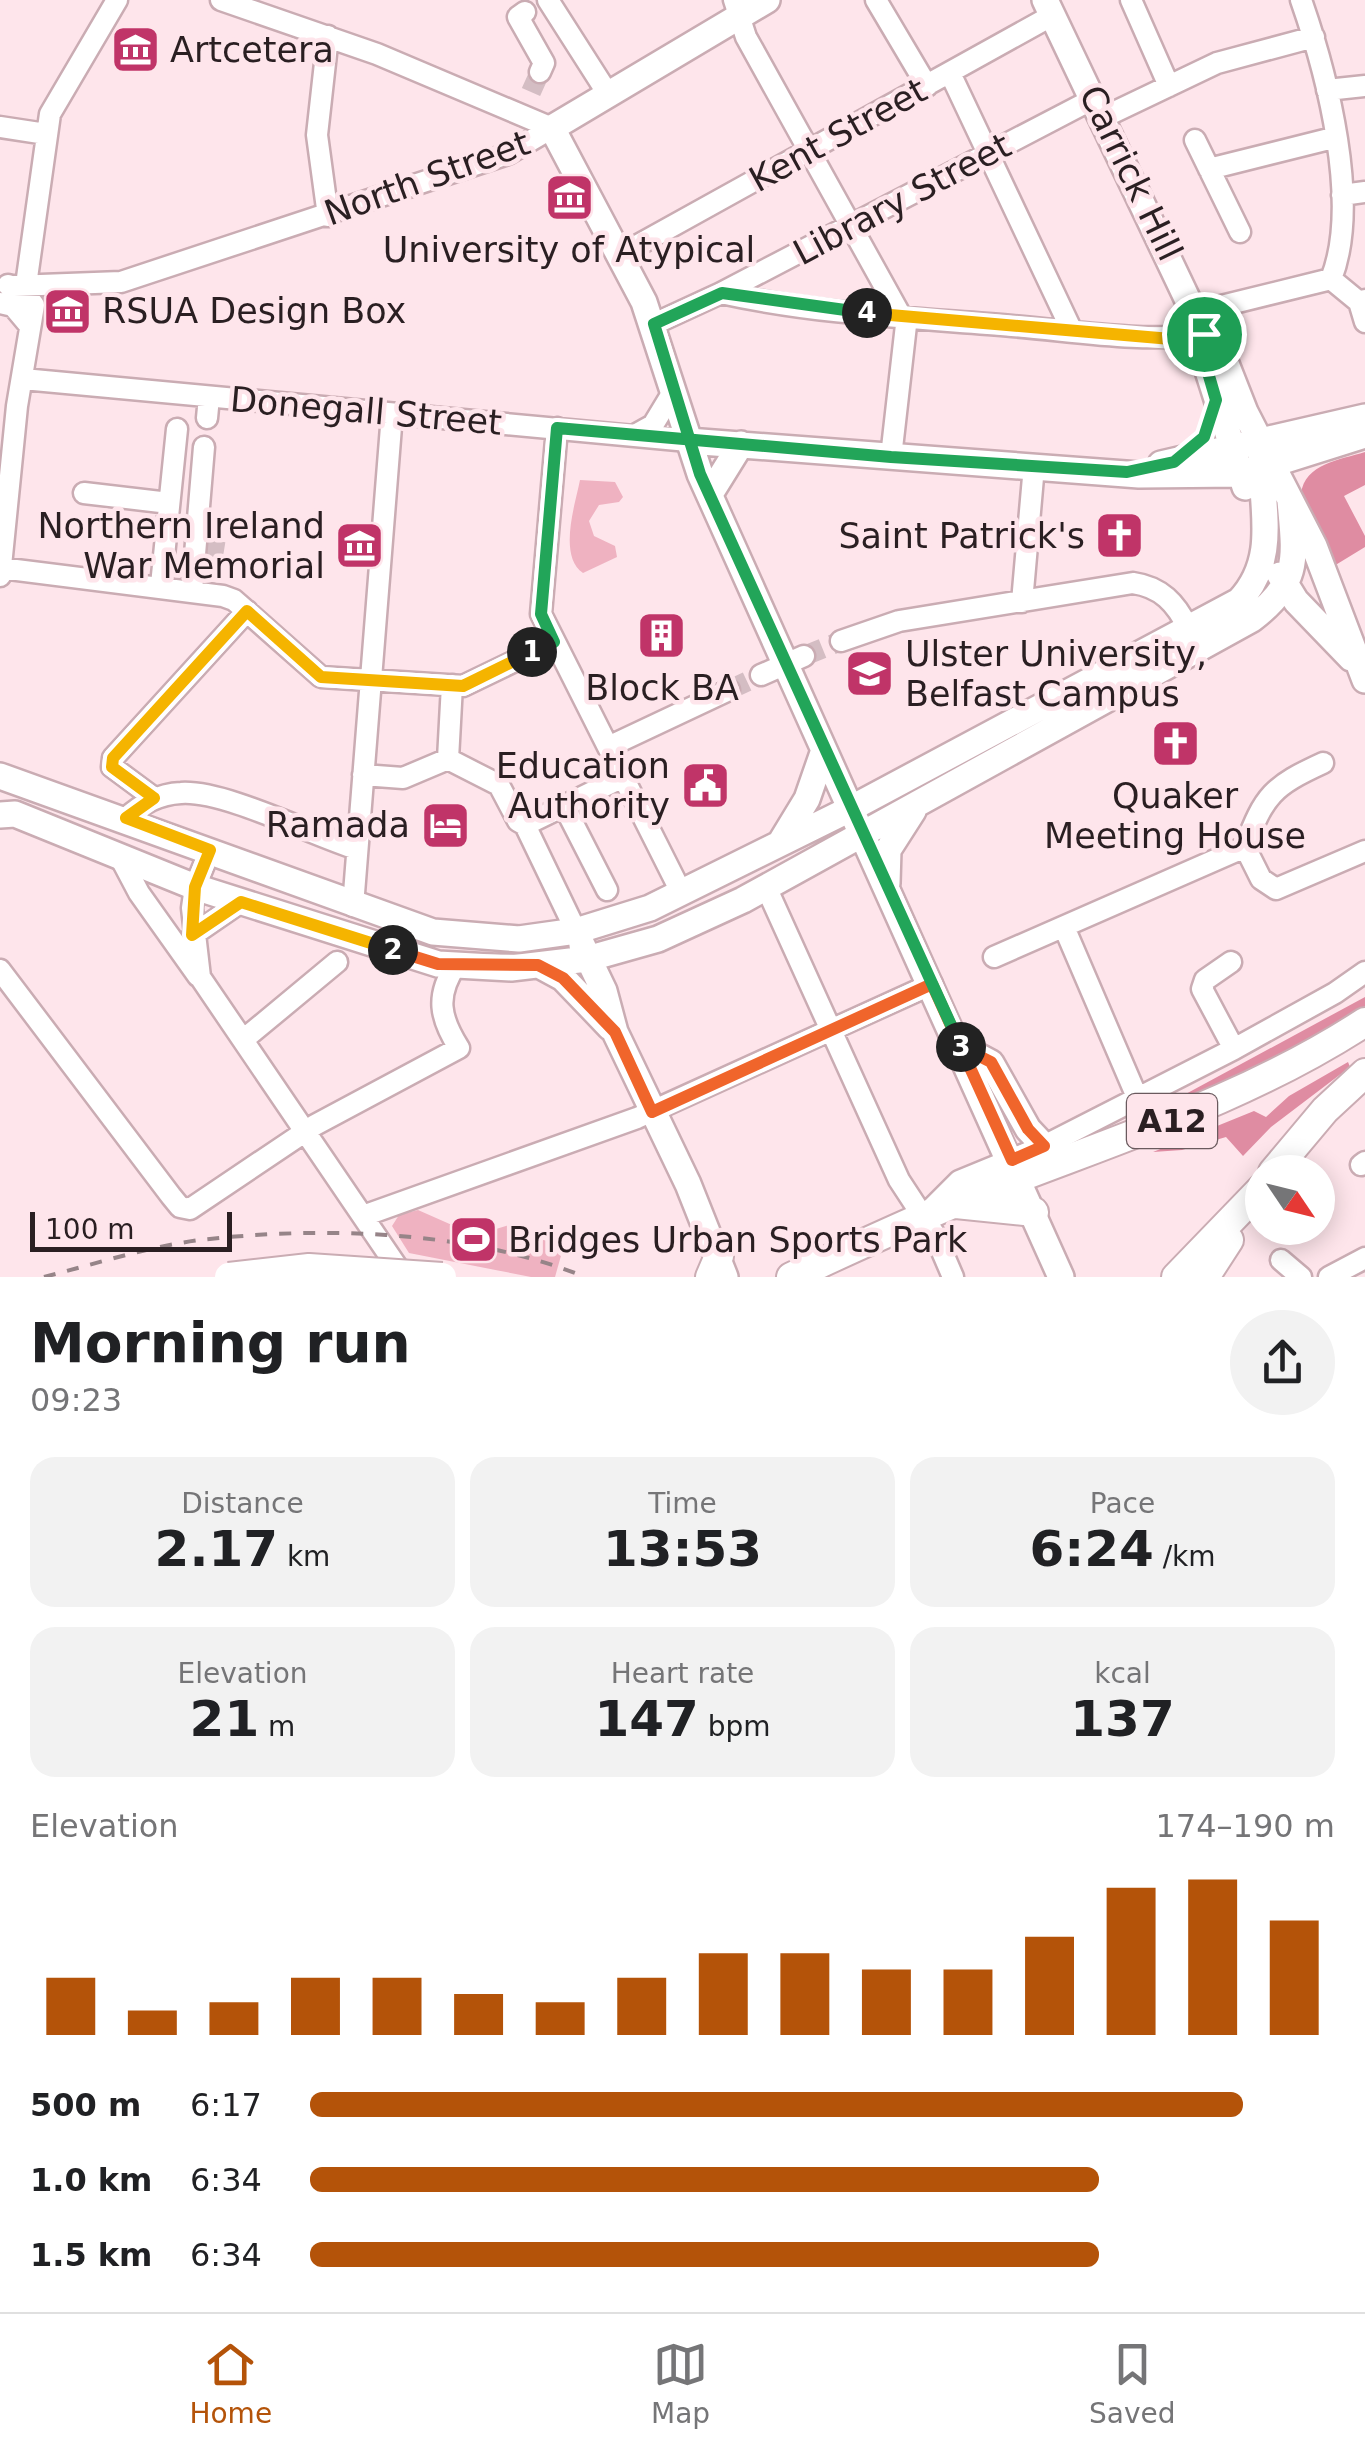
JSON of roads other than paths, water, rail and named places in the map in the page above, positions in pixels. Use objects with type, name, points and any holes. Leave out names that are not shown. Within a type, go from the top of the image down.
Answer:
[{"type":"highway","name":"A12","points":[[791,1277],[954,1204],[1016,1169],[1071,1162],[1264,1083],[1365,1022]]},
{"type":"highway","points":[[1288,1155],[1325,1110],[1365,1073]]},
{"type":"highway","points":[[1044,1146],[1071,1162]]},
{"type":"highway","points":[[954,1204],[1034,1212]]},
{"type":"highway","points":[[1176,1277],[1245,1206]]},
{"type":"highway","points":[[1206,1277],[1245,1215]]},
{"type":"highway","points":[[229,1277],[309,1268],[442,1277]]},
{"type":"main road","name":"North Street","points":[[552,128],[737,8],[767,0]]},
{"type":"main road","name":"Carrick Hill","points":[[1047,5],[1100,108],[1200,323],[1202,352],[1228,400],[1251,465]]},
{"type":"main road","points":[[552,128],[622,254],[654,324],[688,441],[710,494],[795,660],[824,750],[1062,1277]]},
{"type":"main road","name":"Carrick Hill","points":[[1228,400],[1262,442]]},
{"type":"main road","points":[[1174,462],[1200,442],[1228,400],[1295,434]]},
{"type":"main road","name":"Donegall Street","points":[[1251,465],[1262,442],[1365,417]]},
{"type":"main road","points":[[1251,465],[1365,435]]},
{"type":"main road","name":"Donegall Street","points":[[688,441],[1127,472],[1251,465]]},
{"type":"main road","points":[[710,494],[741,444]]},
{"type":"main road","name":"Donegall Street","points":[[1127,472],[1174,462],[1251,465]]},
{"type":"main road","points":[[1251,465],[1290,501],[1331,591],[1361,672]]},
{"type":"main road","points":[[1251,465],[1266,546],[1286,588],[1361,672]]},
{"type":"main road","points":[[0,776],[64,802],[126,818],[203,867],[241,902],[438,964],[538,965],[587,959],[658,940],[766,888],[1252,619],[1286,588],[1295,556],[1290,501]]},
{"type":"main road","points":[[0,815],[15,814],[120,857],[203,867],[449,936],[519,939],[576,932],[616,921],[682,892],[850,809],[1188,628],[1245,595],[1266,546]]},
{"type":"main road","points":[[1321,626],[1331,591]]},
{"type":"main road","points":[[1252,619],[1289,616],[1321,626]]},
{"type":"main road","points":[[782,840],[807,799],[824,750]]},
{"type":"main road","points":[[64,802],[83,817],[203,867]]},
{"type":"main road","points":[[886,891],[888,850],[902,823],[920,803]]},
{"type":"main road","points":[[576,932],[605,944],[658,940]]},
{"type":"main road","points":[[576,932],[718,1270]]},
{"type":"main road","points":[[538,965],[563,978],[615,1032]]},
{"type":"main road","points":[[958,1044],[991,1062],[1028,1129],[1044,1146]]},
{"type":"street","points":[[116,0],[50,114],[17,300],[23,379],[0,571],[160,585],[223,596],[247,611],[314,675],[463,686],[554,642]]},
{"type":"street","points":[[221,0],[254,6],[552,128]]},
{"type":"street","points":[[876,0],[927,86]]},
{"type":"street","points":[[1131,0],[1169,86]]},
{"type":"street","points":[[1302,0],[1327,90],[1342,195],[1335,283]]},
{"type":"street","points":[[540,72],[544,63],[518,16],[539,4],[608,94]]},
{"type":"street","name":"Kent Street","points":[[622,254],[950,73],[1047,5]]},
{"type":"street","points":[[737,8],[906,325],[891,457]]},
{"type":"street","points":[[328,36],[317,135],[328,216]]},
{"type":"street","name":"Library Street","points":[[654,324],[722,293],[990,152],[1100,108],[1169,86],[1217,63],[1314,38]]},
{"type":"street","points":[[950,73],[1072,331]]},
{"type":"street","points":[[1327,90],[1365,86]]},
{"type":"street","points":[[522,114],[531,92]]},
{"type":"street","points":[[0,127],[46,134]]},
{"type":"street","name":"North Street","points":[[17,300],[60,287],[120,282],[297,232],[328,216],[508,154],[552,128]]},
{"type":"street","points":[[1209,169],[1334,138]]},
{"type":"street","points":[[1196,140],[1240,218]]},
{"type":"street","points":[[1342,195],[1365,192]]},
{"type":"street","points":[[722,293],[902,317],[1171,339],[1200,323],[1335,283]]},
{"type":"street","points":[[1335,283],[1363,308]]},
{"type":"street","name":"Donegall Street","points":[[23,379],[178,413],[300,400],[392,414],[688,441]]},
{"type":"street","points":[[635,435],[653,425],[673,392]]},
{"type":"street","points":[[160,585],[178,413]]},
{"type":"street","points":[[353,906],[392,414]]},
{"type":"street","points":[[557,428],[541,614],[682,892]]},
{"type":"street","points":[[192,590],[200,549],[204,447]]},
{"type":"street","points":[[1022,602],[1034,466]]},
{"type":"street","points":[[84,494],[169,503]]},
{"type":"street","points":[[850,638],[900,621],[1133,583],[1152,586],[1176,606],[1188,628]]},
{"type":"street","points":[[154,798],[112,767],[113,758],[247,611]]},
{"type":"street","points":[[760,675],[795,660]]},
{"type":"street","points":[[448,759],[452,685]]},
{"type":"street","points":[[608,747],[729,690]]},
{"type":"street","points":[[363,775],[403,778],[448,759],[500,785],[518,822],[525,825],[576,932]]},
{"type":"street","points":[[994,957],[1245,846],[1257,815],[1274,788],[1323,762]]},
{"type":"street","points":[[525,825],[623,777]]},
{"type":"street","points":[[126,818],[154,798],[183,792],[216,798],[357,849]]},
{"type":"street","points":[[564,806],[588,871],[607,890]]},
{"type":"street","points":[[1245,846],[1262,880],[1276,889],[1362,843]]},
{"type":"street","points":[[120,857],[139,893],[404,1277]]},
{"type":"street","points":[[200,977],[192,935],[203,867]]},
{"type":"street","points":[[766,888],[834,1030],[899,1180],[953,1277]]},
{"type":"street","points":[[192,935],[241,902]]},
{"type":"street","points":[[1064,926],[1136,1096]]},
{"type":"street","points":[[243,1040],[337,962]]},
{"type":"street","points":[[1231,962],[1205,980],[1202,989],[1234,1049]]},
{"type":"street","points":[[0,970],[185,1209],[200,1205],[247,1168],[304,1132],[458,1048],[441,1012],[442,984],[456,965]]},
{"type":"street","points":[[922,1217],[958,1181],[1016,1169],[1044,1146],[1234,1049],[1365,972]]},
{"type":"street","points":[[363,1216],[652,1112],[932,984]]},
{"type":"street","points":[[1329,1277],[1365,1258]]},
{"type":"tunnel","points":[[531,92],[540,72]]},
{"type":"tunnel","points":[[204,549],[229,553]]},
{"type":"tunnel","points":[[804,656],[841,641]]},
{"type":"tunnel","points":[[729,690],[761,675]]},
{"type":"railway","points":[[44,1277],[200,1240],[295,1233],[445,1241],[541,1261],[585,1277]]},
{"type":"place","name":"Artcetera","points":[[135,50]]},
{"type":"place","name":"University of Atypical","points":[[569,198]]},
{"type":"place","name":"RSUA Design Box","points":[[67,311]]},
{"type":"place","name":"Saint Patrick's","points":[[1120,536]]},
{"type":"place","name":"Northern Ireland War Memorial","points":[[360,546]]},
{"type":"place","name":"Block BA","points":[[662,636]]},
{"type":"place","name":"Ulster University, Belfast Campus","points":[[870,674]]},
{"type":"place","name":"Quaker Meeting House","points":[[1175,744]]},
{"type":"place","name":"Education Authority","points":[[705,786]]},
{"type":"place","name":"Ramada","points":[[445,825]]},
{"type":"place","name":"Bridges Urban Sports Park","points":[[473,1240]]}]
